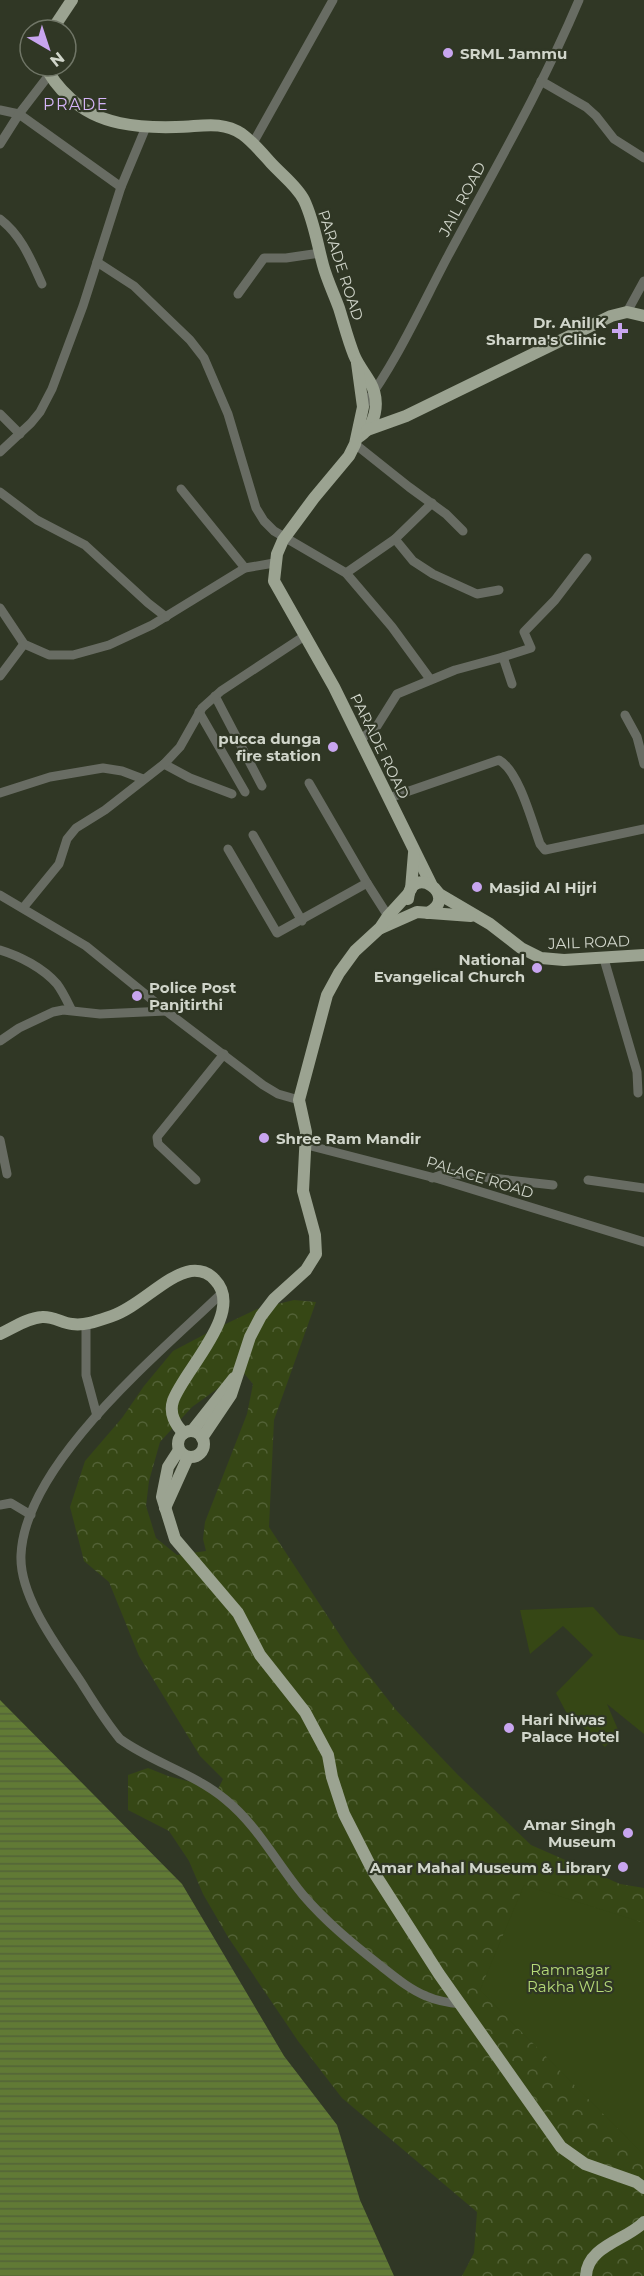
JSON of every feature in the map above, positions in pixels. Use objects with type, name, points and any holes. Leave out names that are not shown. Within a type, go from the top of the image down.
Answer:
[{"type":"main road","points":[[60,18],[72,0]]},
{"type":"main road","name":"PARADE ROAD","points":[[53,78],[62,90],[89,114],[106,120],[146,127],[177,128],[220,125],[243,135],[304,199],[314,225],[324,268],[357,363],[363,407],[356,441],[349,456],[314,498],[279,548],[274,563],[274,581],[306,635],[414,852],[435,889]]},
{"type":"main road","points":[[627,312],[644,316]]},
{"type":"main road","name":"PARADE ROAD","points":[[356,441],[367,430],[406,416],[611,316],[627,312]]},
{"type":"main road","points":[[357,363],[370,381],[374,392],[376,412],[367,430]]},
{"type":"main road","name":"PARADE ROAD","points":[[282,593],[280,564],[288,536]]},
{"type":"main road","points":[[414,852],[409,902],[423,912],[475,917]]},
{"type":"main road","points":[[0,1335],[42,1317],[50,1317],[71,1324],[86,1323],[116,1315],[132,1307],[174,1277],[189,1271],[198,1271],[211,1276],[223,1292],[222,1311],[209,1344],[172,1402],[175,1425],[193,1434],[203,1450],[194,1457],[183,1453],[178,1441],[193,1434],[231,1395],[250,1338],[261,1316],[274,1299],[306,1270],[316,1254],[315,1235],[303,1191],[307,1145],[299,1100],[327,995],[355,951],[380,928],[410,891],[422,882],[435,889],[438,903],[423,912],[380,928]]},
{"type":"main road","name":"JAIL ROAD","points":[[435,889],[475,917],[490,924],[521,948],[541,958],[604,959],[644,955]]},
{"type":"main road","points":[[183,1453],[168,1467],[162,1488],[162,1497],[175,1539],[238,1613],[260,1655],[311,1721],[328,1755],[332,1777],[344,1814],[373,1872],[439,1974],[561,2147],[585,2164],[636,2182],[644,2188]]},
{"type":"main road","points":[[586,2276],[590,2260],[612,2242],[644,2222]]},
{"type":"street","points":[[253,143],[333,0]]},
{"type":"street","name":"JAIL ROAD","points":[[363,407],[374,392],[541,81],[579,0]]},
{"type":"street","points":[[0,144],[43,78]]},
{"type":"street","points":[[541,81],[586,107],[614,139],[644,158]]},
{"type":"street","points":[[0,110],[19,114],[121,187]]},
{"type":"street","points":[[0,452],[40,412],[52,389],[79,316],[121,187],[146,127]]},
{"type":"street","points":[[0,219],[15,232],[25,246],[42,284]]},
{"type":"street","points":[[238,294],[267,257],[286,258],[320,253]]},
{"type":"street","points":[[97,262],[134,286],[201,353],[228,414],[256,508],[270,527],[346,573],[392,627],[430,679]]},
{"type":"street","points":[[627,312],[644,283]]},
{"type":"street","points":[[0,414],[20,434]]},
{"type":"street","points":[[356,441],[409,487],[452,519],[463,531]]},
{"type":"street","points":[[181,489],[245,568]]},
{"type":"street","points":[[0,492],[37,520],[85,545],[166,617]]},
{"type":"street","points":[[346,573],[395,539],[432,503]]},
{"type":"street","points":[[395,539],[413,561],[433,574],[477,594],[499,590]]},
{"type":"street","points":[[360,740],[377,726],[397,694],[430,679],[531,648],[524,632],[555,600],[587,558]]},
{"type":"street","points":[[0,608],[24,644],[49,655],[73,655],[109,645],[166,617],[245,568],[274,563]]},
{"type":"street","points":[[23,908],[58,864],[70,834],[164,764],[180,747],[199,712],[215,696],[241,676],[306,635]]},
{"type":"street","points":[[0,676],[24,644]]},
{"type":"street","points":[[503,657],[512,684]]},
{"type":"street","points":[[215,696],[262,786]]},
{"type":"street","points":[[199,712],[245,792]]},
{"type":"street","points":[[625,715],[637,737],[644,764]]},
{"type":"street","points":[[389,798],[499,760],[508,769],[523,795],[540,844],[545,850],[644,829]]},
{"type":"street","points":[[164,764],[190,778],[232,794]]},
{"type":"street","points":[[0,793],[50,777],[103,768],[122,771],[143,779]]},
{"type":"street","points":[[309,783],[388,916]]},
{"type":"street","points":[[253,835],[302,921]]},
{"type":"street","points":[[228,849],[274,932],[279,933],[302,921],[367,883]]},
{"type":"street","points":[[0,895],[86,946],[263,1085],[278,1094],[299,1100]]},
{"type":"street","points":[[0,950],[22,959],[52,979],[71,1009]]},
{"type":"street","points":[[604,959],[637,1072],[638,1093]]},
{"type":"street","points":[[0,1041],[19,1028],[53,1012],[71,1009],[100,1014],[166,1011]]},
{"type":"street","points":[[196,1180],[158,1144],[157,1137],[224,1054]]},
{"type":"street","points":[[0,1140],[7,1174]]},
{"type":"street","name":"PALACE ROAD","points":[[307,1145],[432,1178],[644,1242]]},
{"type":"street","points":[[432,1178],[447,1173],[553,1185]]},
{"type":"street","points":[[588,1180],[644,1188]]},
{"type":"street","points":[[223,1292],[97,1416],[47,1479],[38,1496],[23,1541],[22,1571],[27,1588],[51,1637],[113,1731],[131,1747],[184,1772],[225,1799],[245,1817],[303,1895],[324,1917],[341,1934],[401,1982],[427,1997],[462,2004]]},
{"type":"street","points":[[86,1323],[86,1375],[97,1416]]},
{"type":"street","points":[[0,1505],[11,1503],[31,1515]]},
{"type":"green space","points":[[294,1300],[316,1302],[274,1420],[269,1527],[351,1652],[396,1710],[458,1775],[531,1845],[620,1884],[644,1888],[644,2276],[462,2276],[474,2253],[477,2212],[342,2098],[298,2041],[228,1937],[203,1894],[189,1861],[169,1831],[128,1810],[128,1775],[148,1768],[168,1776],[218,1789],[223,1779],[200,1756],[139,1656],[109,1582],[84,1561],[70,1507],[85,1461],[122,1418],[144,1386],[173,1351],[257,1309]],"holes":[[[242,1371],[253,1384],[247,1414],[205,1522],[203,1539],[206,1551],[177,1555],[156,1538],[146,1506],[149,1481],[160,1442],[192,1407]]]},
{"type":"green space","points":[[593,1607],[619,1635],[644,1640],[644,1734],[607,1704],[619,1732],[605,1747],[566,1712],[556,1693],[593,1655],[563,1626],[530,1654],[520,1610]]},
{"type":"green space","name":"Ramnagar Rakha WLS","points":[[524,1885],[644,1923],[644,2155],[480,1990]]},
{"type":"shaded area","points":[[0,1700],[182,1884],[284,2056],[337,2125],[360,2200],[394,2276],[0,2276]]},
{"type":"place","name":"SRML Jammu","points":[[448,53]]},
{"type":"place","name":"Dr. Anil K Sharma's Clinic","points":[[620,331]]},
{"type":"place","name":"pucca dunga fire station","points":[[333,747]]},
{"type":"place","name":"Masjid Al Hijri","points":[[477,887]]},
{"type":"place","name":"National Evangelical Church","points":[[537,968]]},
{"type":"place","name":"Police Post Panjtirthi","points":[[137,996]]},
{"type":"place","name":"Shree Ram Mandir","points":[[264,1138]]},
{"type":"place","name":"Hari Niwas Palace Hotel","points":[[509,1728]]},
{"type":"place","name":"Amar Singh Museum","points":[[628,1833]]},
{"type":"place","name":"Amar Mahal Museum & Library","points":[[623,1867]]},
{"type":"district","name":"PRADE","points":[[76,104]]}]
